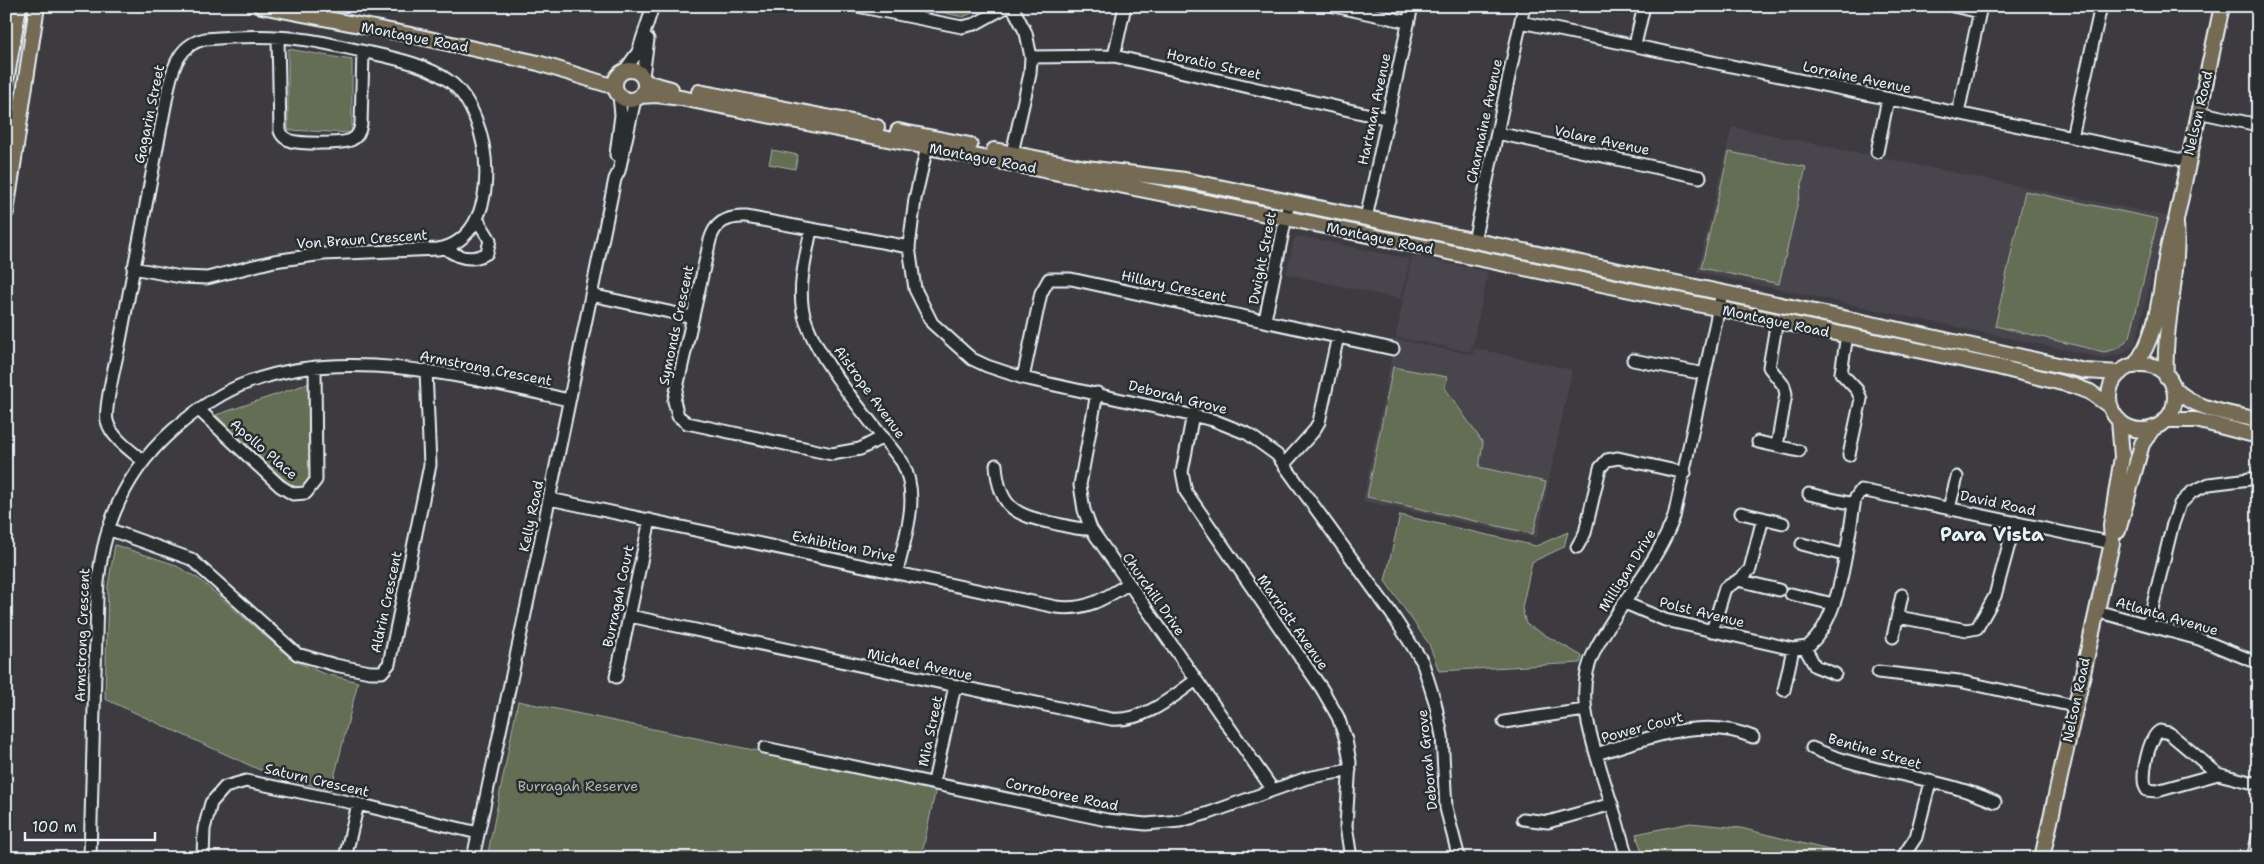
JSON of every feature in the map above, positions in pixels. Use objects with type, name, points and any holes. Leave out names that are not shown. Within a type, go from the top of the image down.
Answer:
[{"type":"main road","points":[[6,212],[37,6]]},
{"type":"main road","points":[[34,21],[42,6]]},
{"type":"main road","name":"Montague Road","points":[[261,6],[411,35],[619,81]]},
{"type":"main road","name":"Nelson Road","points":[[2134,366],[2145,351],[2152,331],[2168,241],[2176,220],[2187,161],[2222,6]]},
{"type":"main road","points":[[6,82],[18,7]]},
{"type":"main road","points":[[637,71],[644,79],[644,91],[638,98],[625,99],[619,81],[637,71]]},
{"type":"main road","name":"Montague Road","points":[[644,79],[663,88],[726,97],[928,142]]},
{"type":"main road","name":"Montague Road","points":[[638,98],[662,96],[698,101],[1010,158],[1470,257],[1848,335],[2060,382],[2090,392],[2111,407]]},
{"type":"main road","name":"Montague Road","points":[[1010,158],[1185,180],[1722,292],[2092,373],[2120,373]]},
{"type":"main road","name":"Nelson Road","points":[[2170,381],[2166,346],[2178,243],[2176,220]]},
{"type":"main road","points":[[1470,257],[1474,241]]},
{"type":"main road","points":[[2258,420],[2188,400],[2152,366],[2134,366],[2120,373],[2110,392],[2111,407],[2119,420],[2135,429],[2152,428],[2166,420],[2196,420],[2258,436]]},
{"type":"main road","points":[[2166,420],[2174,406],[2170,381]]},
{"type":"main road","name":"Nelson Road","points":[[2112,543],[2111,525],[2122,457],[2119,420]]},
{"type":"main road","name":"Nelson Road","points":[[2042,858],[2074,706],[2112,543],[2120,528],[2142,444],[2152,428]]},
{"type":"street","points":[[644,79],[648,28],[653,6]]},
{"type":"street","points":[[856,6],[962,27],[984,20],[1010,6],[1026,33],[1031,57],[1030,74],[1010,158]]},
{"type":"street","points":[[1114,56],[1125,6]]},
{"type":"street","points":[[1334,6],[1408,22]]},
{"type":"street","name":"Hartman Avenue","points":[[1366,218],[1412,6]]},
{"type":"street","name":"Charmaine Avenue","points":[[1474,241],[1524,6]]},
{"type":"street","points":[[1635,45],[1644,6]]},
{"type":"street","points":[[1953,6],[1980,9],[1958,112]]},
{"type":"street","points":[[2072,137],[2101,6]]},
{"type":"street","name":"Lorraine Avenue","points":[[1521,22],[2187,161]]},
{"type":"street","points":[[619,81],[636,56],[648,28]]},
{"type":"street","points":[[278,38],[280,131],[284,138],[294,142],[343,142],[354,139],[361,124],[363,52]]},
{"type":"street","name":"Gagarin Street","points":[[142,460],[119,439],[109,426],[106,416],[169,85],[178,58],[192,44],[205,39],[278,38],[309,40],[423,67],[448,80],[460,91],[471,107],[479,124],[483,147]]},
{"type":"street","name":"Horatio Street","points":[[1031,57],[1114,56],[1388,119]]},
{"type":"street","name":"Kelly Road","points":[[615,179],[614,168],[621,115],[619,81]]},
{"type":"street","name":"Kelly Road","points":[[473,858],[550,499],[615,179],[619,171],[638,98]]},
{"type":"street","points":[[1877,152],[1888,99]]},
{"type":"street","points":[[2198,112],[2258,125]]},
{"type":"street","name":"Volare Avenue","points":[[1497,133],[1700,177]]},
{"type":"street","name":"Deborah Grove","points":[[928,142],[915,199],[909,247],[915,289],[932,323],[979,363],[1023,378],[1193,414],[1238,428],[1268,447],[1285,463],[1422,661],[1439,719],[1446,808],[1459,858]]},
{"type":"street","name":"Von Braun Crescent","points":[[133,268],[181,277],[207,278],[274,261],[323,254],[445,248],[463,238],[477,219],[484,194],[483,147]]},
{"type":"street","name":"Dwight Street","points":[[1265,320],[1289,202]]},
{"type":"street","name":"Symonds Crescent","points":[[883,437],[860,449],[832,454],[687,423],[682,420],[676,411],[674,401],[712,231],[720,223],[738,216],[909,247]]},
{"type":"street","name":"Von Braun Crescent","points":[[445,248],[460,257],[477,258],[487,253],[490,240],[477,219]]},
{"type":"street","name":"Aistrope Avenue","points":[[811,229],[802,288],[804,314],[828,364],[906,470],[912,494],[897,572]]},
{"type":"street","name":"Hillary Crescent","points":[[1023,378],[1041,293],[1046,283],[1052,278],[1071,279],[1393,349]]},
{"type":"street","name":"Milligan Drive","points":[[1627,858],[1596,754],[1585,710],[1584,689],[1590,660],[1667,534],[1676,510],[1722,292]]},
{"type":"street","points":[[591,295],[692,317]]},
{"type":"street","points":[[1777,320],[1769,367],[1784,386],[1786,394],[1777,446]]},
{"type":"street","points":[[1848,335],[1841,373],[1857,390],[1861,400],[1849,455]]},
{"type":"street","points":[[1285,463],[1310,436],[1319,422],[1338,336]]},
{"type":"street","points":[[1633,360],[1705,374]]},
{"type":"street","name":"Armstrong Crescent","points":[[90,858],[98,582],[108,529],[120,500],[142,460],[172,431],[199,410],[248,382],[293,370],[315,367],[364,366],[426,370],[569,400]]},
{"type":"street","name":"Apollo Place","points":[[199,410],[280,486],[293,494],[306,493],[316,480],[315,367]]},
{"type":"street","name":"Aldrin Crescent","points":[[108,529],[191,559],[297,654],[335,665],[370,672],[382,672],[389,664],[430,465],[426,370]]},
{"type":"street","name":"Churchill Drive","points":[[1097,393],[1080,485],[1081,499],[1091,529],[1273,790]]},
{"type":"street","name":"Marriott Avenue","points":[[1193,414],[1182,472],[1186,492],[1328,698],[1343,730],[1350,770],[1346,826],[1351,858]]},
{"type":"street","points":[[1758,442],[1799,451]]},
{"type":"street","points":[[1577,548],[1585,533],[1600,468],[1604,461],[1614,458],[1685,473]]},
{"type":"street","points":[[996,465],[998,482],[1005,500],[1019,514],[1080,529],[1091,529]]},
{"type":"street","points":[[1949,508],[1957,478]]},
{"type":"street","points":[[2148,625],[2172,527],[2180,504],[2192,492],[2209,484],[2258,478]]},
{"type":"street","name":"David Road","points":[[1854,504],[1861,490],[2112,543]]},
{"type":"street","points":[[1784,690],[1799,648],[1820,632],[1833,604],[1854,504],[1809,494]]},
{"type":"street","name":"Exhibition Drive","points":[[550,499],[1064,608],[1090,605],[1128,584]]},
{"type":"street","points":[[1741,512],[1783,523]]},
{"type":"street","points":[[1712,630],[1723,591],[1748,573],[1752,566],[1763,518]]},
{"type":"street","name":"Burragah Court","points":[[616,677],[650,520]]},
{"type":"street","points":[[1898,617],[1967,630],[1977,628],[1995,596],[2015,522]]},
{"type":"street","points":[[1802,544],[1844,555]]},
{"type":"street","points":[[1738,580],[1779,590]]},
{"type":"street","points":[[1792,594],[1833,604]]},
{"type":"street","points":[[1893,637],[1902,595]]},
{"type":"street","name":"Polst Avenue","points":[[1625,603],[1658,618],[1799,648]]},
{"type":"street","name":"Atlanta Avenue","points":[[2096,611],[2210,642],[2258,663]]},
{"type":"street","name":"Michael Avenue","points":[[630,616],[1119,720],[1134,718],[1150,711],[1196,680]]},
{"type":"street","points":[[1799,648],[1815,666],[1835,674]]},
{"type":"street","points":[[1878,672],[1959,681],[2074,706]]},
{"type":"street","name":"Mia Street","points":[[934,782],[955,686]]},
{"type":"street","points":[[1504,722],[1585,710]]},
{"type":"street","name":"Power Court","points":[[1596,754],[1665,734],[1695,728],[1728,729],[1753,738]]},
{"type":"street","points":[[2218,774],[2157,791],[2148,790],[2143,778],[2153,737],[2160,731],[2169,733],[2218,774],[2258,784]]},
{"type":"street","name":"Corroboree Road","points":[[765,748],[934,782],[1107,820],[1146,824],[1186,819],[1307,778],[1350,770]]},
{"type":"street","name":"Bentine Street","points":[[1812,748],[1846,760],[1967,791],[1995,802]]},
{"type":"street","name":"Saturn Crescent","points":[[204,858],[204,828],[208,809],[219,791],[231,784],[256,782],[478,833]]},
{"type":"street","name":"Bentine Street","points":[[1902,858],[1916,836],[1930,782]]},
{"type":"street","points":[[346,858],[358,804]]},
{"type":"street","points":[[1523,819],[1548,822],[1612,804]]},
{"type":"street","points":[[2254,858],[2258,838]]},
{"type":"shaded area","points":[[1732,127],[2166,216],[2136,343],[2123,354],[2104,358],[1697,272]]},
{"type":"shaded area","points":[[1299,236],[1410,259],[1401,299],[1286,274],[1294,239]]},
{"type":"shaded area","points":[[1412,256],[1488,272],[1471,352],[1396,337]]},
{"type":"shaded area","points":[[1395,339],[1473,355],[1474,348],[1572,370],[1537,538],[1363,501]]},
{"type":"green space","points":[[914,6],[989,6],[963,17]]},
{"type":"green space","points":[[288,49],[352,60],[352,133],[288,130]]},
{"type":"green space","points":[[772,150],[798,155],[795,169],[769,164]]},
{"type":"green space","points":[[1729,152],[1806,167],[1779,284],[1701,268]]},
{"type":"green space","points":[[2025,191],[2158,219],[2130,337],[2119,348],[2104,352],[1995,326]]},
{"type":"green space","points":[[1393,367],[1447,377],[1445,388],[1483,443],[1479,467],[1546,482],[1533,534],[1367,497]]},
{"type":"green space","points":[[310,383],[312,477],[305,487],[291,486],[216,415]]},
{"type":"green space","points":[[1400,515],[1536,546],[1568,532],[1564,547],[1532,562],[1522,608],[1526,624],[1582,656],[1580,663],[1439,671],[1429,644],[1385,581]]},
{"type":"green space","points":[[115,545],[173,564],[199,579],[293,660],[322,673],[358,682],[331,790],[273,776],[105,699],[108,586]]},
{"type":"green space","name":"Burragah Reserve","points":[[518,701],[936,788],[921,858],[487,858]]},
{"type":"green space","points":[[1690,823],[1741,828],[1861,858],[1644,858],[1636,834]]},
{"type":"district","name":"Para Vista","points":[[1992,534]]}]
